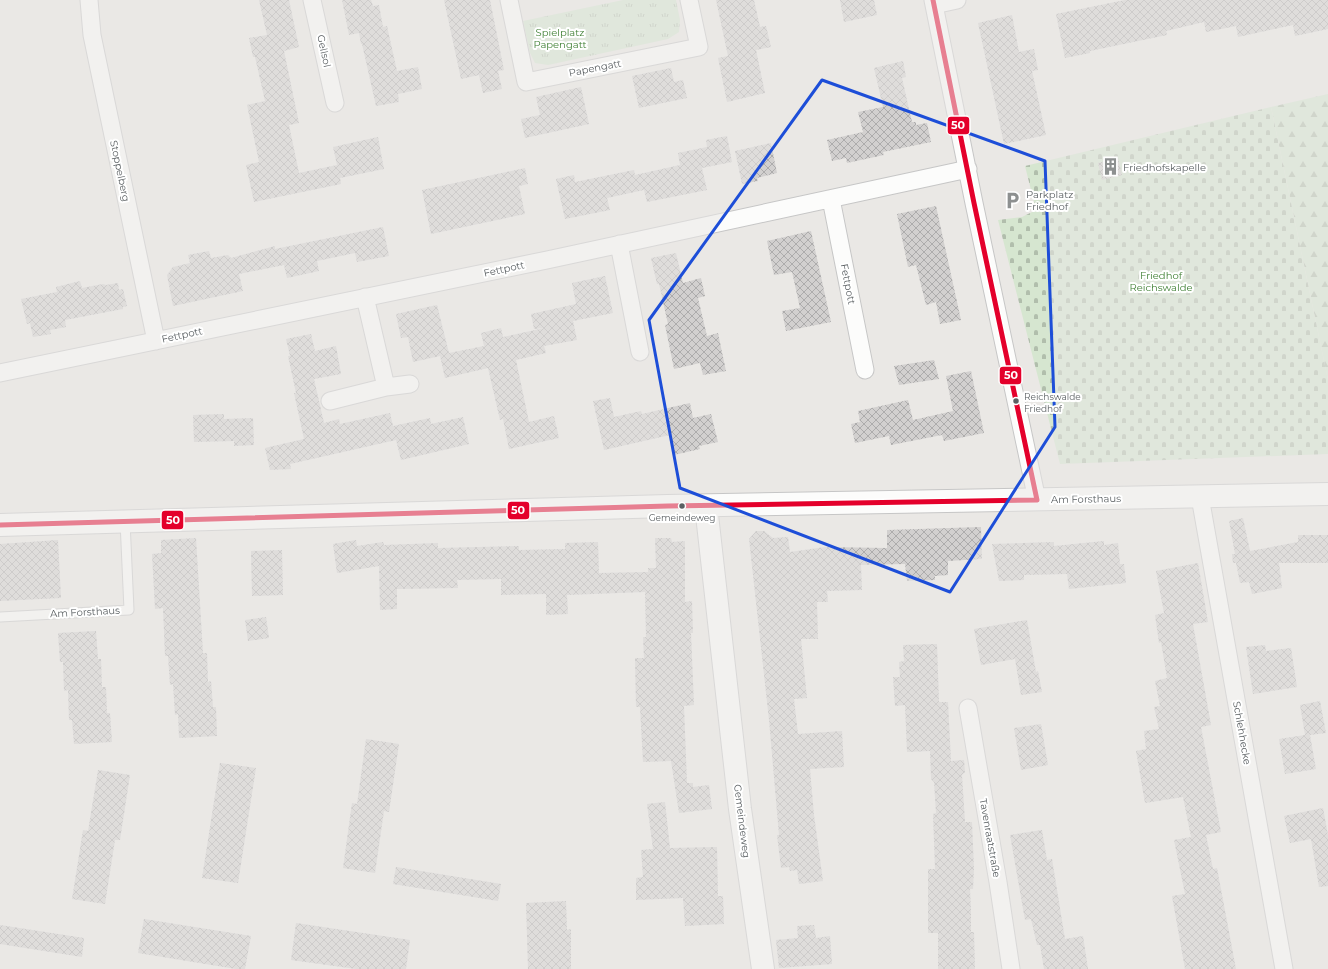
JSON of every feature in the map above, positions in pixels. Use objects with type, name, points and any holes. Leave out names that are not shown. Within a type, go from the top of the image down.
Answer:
[{"type":"street","name":"Stoppelberg","points":[[89,0],[92,35],[156,341]]},
{"type":"street","name":"Gellsol","points":[[312,0],[335,103]]},
{"type":"street","name":"Papengatt","points":[[509,0],[526,82],[699,47],[689,0]]},
{"type":"street","points":[[957,0],[934,3],[1036,500]]},
{"type":"street","name":"Fettpott","points":[[0,373],[619,244],[968,169]]},
{"type":"street","name":"Fettpott","points":[[831,198],[865,370]]},
{"type":"street","points":[[619,244],[640,352]]},
{"type":"street","points":[[365,297],[386,388]]},
{"type":"street","points":[[330,401],[410,384]]},
{"type":"street","name":"Am Forsthaus","points":[[0,525],[660,506],[1328,494]]},
{"type":"street","name":"Schlehhecke","points":[[1200,497],[1284,969]]},
{"type":"street","name":"Gemeindeweg","points":[[706,506],[740,809],[763,969]]},
{"type":"street","name":"Tavenraatstraße","points":[[968,708],[998,882],[1011,969]]},
{"type":"lane","name":"Am Forsthaus","points":[[0,617],[129,610],[125,521]]},
{"type":"highlighted area","points":[[822,80],[1045,161],[1055,427],[950,592],[680,488],[649,320]]},
{"type":"green space","name":"Spielplatz Papengatt","points":[[623,0],[676,0],[680,20],[679,32],[668,39],[548,65],[535,63],[530,53],[523,21]]},
{"type":"green space","points":[[1328,94],[1328,380],[1271,107]]},
{"type":"green space","name":"Friedhof Reichswalde","points":[[1271,107],[1328,380],[1328,454],[1060,464],[998,220],[1022,217],[1036,210],[1025,166]]},
{"type":"building","points":[[259,0],[289,0],[299,47],[284,51],[299,123],[289,125],[299,173],[337,165],[333,147],[378,137],[384,169],[340,178],[341,184],[254,202],[246,165],[259,162],[247,105],[265,101],[249,38],[267,35]]},
{"type":"building","points":[[342,0],[371,0],[373,6],[379,5],[383,27],[387,26],[397,71],[418,67],[422,89],[398,94],[399,102],[376,106],[359,33],[349,35]]},
{"type":"building","points":[[444,0],[490,0],[504,70],[498,71],[502,89],[483,93],[479,75],[461,79]]},
{"type":"building","points":[[716,0],[754,0],[760,27],[766,26],[771,47],[756,50],[765,93],[727,102],[718,58],[728,56]]},
{"type":"building","points":[[840,0],[874,0],[877,15],[844,22]]},
{"type":"building","points":[[1125,0],[1328,0],[1328,29],[1295,36],[1293,25],[1238,37],[1236,26],[1206,32],[1204,22],[1166,31],[1167,35],[1090,51],[1090,53],[1065,58],[1056,14]]},
{"type":"building","points":[[1012,15],[1019,52],[1034,49],[1038,70],[1032,71],[1046,135],[1004,144],[978,23]]},
{"type":"building","points":[[903,61],[906,77],[902,78],[912,122],[916,122],[916,125],[927,123],[931,142],[883,152],[884,155],[847,163],[846,158],[832,161],[827,140],[863,132],[858,112],[883,107],[874,68]]},
{"type":"building","points":[[671,68],[674,82],[683,80],[687,98],[639,108],[632,76]]},
{"type":"building","points":[[581,87],[589,124],[525,138],[521,119],[540,115],[536,97]]},
{"type":"building","points":[[727,136],[732,162],[702,168],[707,190],[647,202],[644,190],[607,198],[610,210],[565,219],[556,179],[574,175],[575,182],[634,170],[635,175],[680,165],[678,153],[707,147],[706,140]]},
{"type":"building","points":[[771,143],[777,173],[757,178],[758,181],[742,184],[735,151]]},
{"type":"building","name":"Friedhofskapelle","points":[[1118,158],[1122,175],[1102,180],[1098,163]]},
{"type":"building","points":[[525,168],[528,184],[519,186],[525,214],[431,234],[422,190]]},
{"type":"building","points":[[936,206],[961,320],[940,324],[936,302],[926,305],[916,265],[908,267],[897,214]]},
{"type":"building","points":[[383,227],[389,256],[357,262],[355,253],[317,261],[319,271],[287,278],[284,265],[239,274],[243,291],[173,306],[167,275],[173,267],[190,263],[188,255],[209,251],[211,258],[228,255],[231,258],[275,246],[275,249]]},
{"type":"building","points":[[811,231],[831,322],[786,331],[782,311],[800,308],[792,272],[774,275],[767,241]]},
{"type":"building","points":[[676,253],[683,283],[701,278],[705,296],[698,298],[707,336],[718,333],[726,371],[703,375],[700,363],[674,369],[665,325],[668,324],[659,284],[657,284],[651,258]]},
{"type":"building","points":[[605,276],[613,313],[573,321],[577,340],[544,346],[546,353],[516,360],[529,422],[554,416],[559,438],[509,449],[503,419],[500,420],[488,368],[445,378],[440,356],[413,362],[408,337],[401,338],[396,314],[437,305],[449,353],[484,346],[481,333],[501,328],[503,337],[544,328],[534,329],[531,314],[576,304],[572,283]]},
{"type":"building","points":[[80,281],[82,288],[118,283],[119,290],[123,289],[127,306],[123,307],[123,309],[65,320],[66,327],[50,330],[51,334],[33,337],[30,323],[27,324],[21,299],[57,292],[56,287]]},
{"type":"building","points":[[311,334],[315,351],[336,346],[341,374],[314,379],[324,423],[339,419],[340,424],[390,413],[393,426],[430,418],[431,424],[463,417],[469,444],[401,460],[396,440],[290,464],[291,469],[270,470],[265,448],[304,439],[294,393],[296,393],[286,339]]},
{"type":"building","points":[[934,360],[939,379],[899,385],[894,366]]},
{"type":"building","points":[[971,371],[984,433],[944,441],[942,435],[891,445],[889,436],[855,443],[851,424],[860,422],[858,411],[908,400],[913,420],[953,411],[946,376]]},
{"type":"building","points":[[610,398],[614,417],[641,411],[642,414],[690,403],[693,418],[711,414],[718,442],[699,446],[700,449],[674,455],[670,435],[604,450],[593,401]]},
{"type":"building","points":[[224,414],[224,419],[253,418],[254,445],[234,446],[234,441],[194,442],[193,415]]},
{"type":"building","points":[[1243,518],[1250,551],[1298,542],[1298,535],[1328,535],[1328,563],[1279,563],[1282,588],[1252,594],[1249,582],[1240,583],[1236,563],[1233,563],[1232,554],[1235,554],[1229,521]]},
{"type":"building","points":[[981,527],[982,559],[948,561],[948,575],[935,576],[935,580],[907,581],[905,564],[861,565],[862,590],[827,591],[828,602],[817,602],[818,639],[801,639],[807,698],[794,699],[798,734],[842,731],[844,767],[810,769],[814,815],[823,881],[799,884],[797,870],[790,871],[789,867],[781,868],[777,835],[779,835],[769,720],[749,539],[756,531],[764,531],[773,538],[788,537],[790,552],[825,547],[887,548],[887,530]]},
{"type":"building","points":[[196,538],[203,653],[207,653],[208,682],[211,681],[213,707],[216,707],[217,736],[179,738],[178,714],[175,715],[173,684],[170,685],[168,656],[165,656],[163,608],[155,609],[152,554],[161,553],[161,540]]},
{"type":"building","points":[[655,538],[671,538],[672,542],[685,541],[685,602],[692,601],[693,633],[691,633],[694,705],[684,706],[687,783],[693,783],[693,787],[709,785],[712,809],[679,813],[671,761],[643,762],[640,707],[636,707],[635,658],[644,658],[643,637],[646,637],[645,592],[567,595],[568,614],[546,615],[546,594],[501,595],[501,579],[457,580],[458,588],[397,589],[397,609],[380,610],[379,566],[337,573],[333,544],[356,540],[357,546],[383,542],[384,545],[438,543],[438,548],[519,546],[519,550],[565,549],[565,543],[598,542],[599,573],[648,572],[648,568],[656,568]]},
{"type":"building","points":[[58,540],[61,598],[0,601],[0,544]]},
{"type":"building","points":[[1104,541],[1104,545],[1118,543],[1120,564],[1124,564],[1126,583],[1069,589],[1067,574],[1024,575],[1024,580],[999,581],[992,544],[1054,542],[1054,546]]},
{"type":"building","points":[[282,550],[283,595],[252,596],[251,551]]},
{"type":"building","points":[[1198,563],[1208,622],[1193,624],[1211,725],[1201,727],[1221,832],[1206,835],[1213,869],[1217,868],[1236,969],[1185,969],[1172,896],[1185,894],[1174,840],[1191,837],[1183,797],[1145,803],[1136,751],[1146,749],[1144,731],[1159,729],[1154,707],[1160,706],[1155,681],[1167,678],[1161,642],[1159,643],[1155,615],[1164,613],[1156,571]]},
{"type":"building","points":[[266,617],[269,638],[248,641],[245,620]]},
{"type":"building","points":[[1027,620],[1036,672],[1038,671],[1042,692],[1021,695],[1015,659],[981,665],[974,629]]},
{"type":"building","points":[[96,631],[98,659],[101,659],[102,687],[106,687],[107,713],[110,713],[112,742],[74,744],[72,720],[69,720],[68,690],[64,691],[63,662],[60,662],[58,633]]},
{"type":"building","points":[[937,644],[939,702],[948,702],[951,761],[964,760],[965,772],[962,775],[965,822],[972,822],[974,869],[973,889],[970,889],[971,932],[974,932],[975,969],[938,969],[938,933],[928,933],[928,869],[935,869],[933,814],[936,813],[934,782],[931,779],[930,751],[907,752],[905,705],[895,706],[893,677],[900,677],[899,662],[904,661],[903,645]]},
{"type":"building","points":[[1265,645],[1266,651],[1291,648],[1297,687],[1253,694],[1246,647]]},
{"type":"building","points":[[1320,701],[1326,733],[1310,735],[1316,769],[1285,774],[1279,739],[1305,735],[1300,705]]},
{"type":"building","points":[[1041,724],[1048,765],[1021,770],[1014,728]]},
{"type":"building","points":[[366,739],[399,744],[389,812],[384,811],[375,873],[343,868],[352,803],[357,804]]},
{"type":"building","points":[[220,763],[256,768],[238,883],[202,878]]},
{"type":"building","points":[[98,770],[130,775],[120,840],[115,840],[105,904],[72,899],[83,830],[88,831]]},
{"type":"building","points":[[665,802],[670,848],[717,847],[718,896],[723,896],[724,924],[685,926],[683,898],[636,900],[636,878],[643,877],[641,850],[653,849],[647,804]]},
{"type":"building","points":[[1323,808],[1328,835],[1328,886],[1319,887],[1311,839],[1290,843],[1284,816]]},
{"type":"building","points":[[1042,830],[1047,860],[1052,859],[1065,939],[1083,936],[1088,969],[1044,969],[1040,945],[1037,945],[1031,919],[1025,920],[1010,835]]},
{"type":"building","points":[[396,867],[501,884],[498,901],[393,884]]},
{"type":"building","points":[[566,901],[567,930],[571,929],[571,969],[528,969],[526,903]]},
{"type":"building","points":[[144,919],[251,936],[245,969],[236,969],[138,953]]},
{"type":"building","points":[[296,923],[410,940],[406,969],[356,969],[291,960]]},
{"type":"building","points":[[0,925],[84,938],[82,957],[0,944]]},
{"type":"building","points":[[814,925],[816,938],[830,936],[832,964],[779,968],[776,940],[798,938],[797,926]]},
{"type":"transit line","name":"50","points":[[933,0],[1037,500]]},
{"type":"transit line","name":"50","points":[[0,525],[668,506],[1037,500]]},
{"type":"place","name":"Friedhofskapelle","points":[[1110,167]]},
{"type":"place","name":"Parkplatz Friedhof","points":[[1013,200]]},
{"type":"place","name":"Reichswalde Friedhof","points":[[1016,401]]},
{"type":"place","name":"Gemeindeweg","points":[[682,506]]}]
